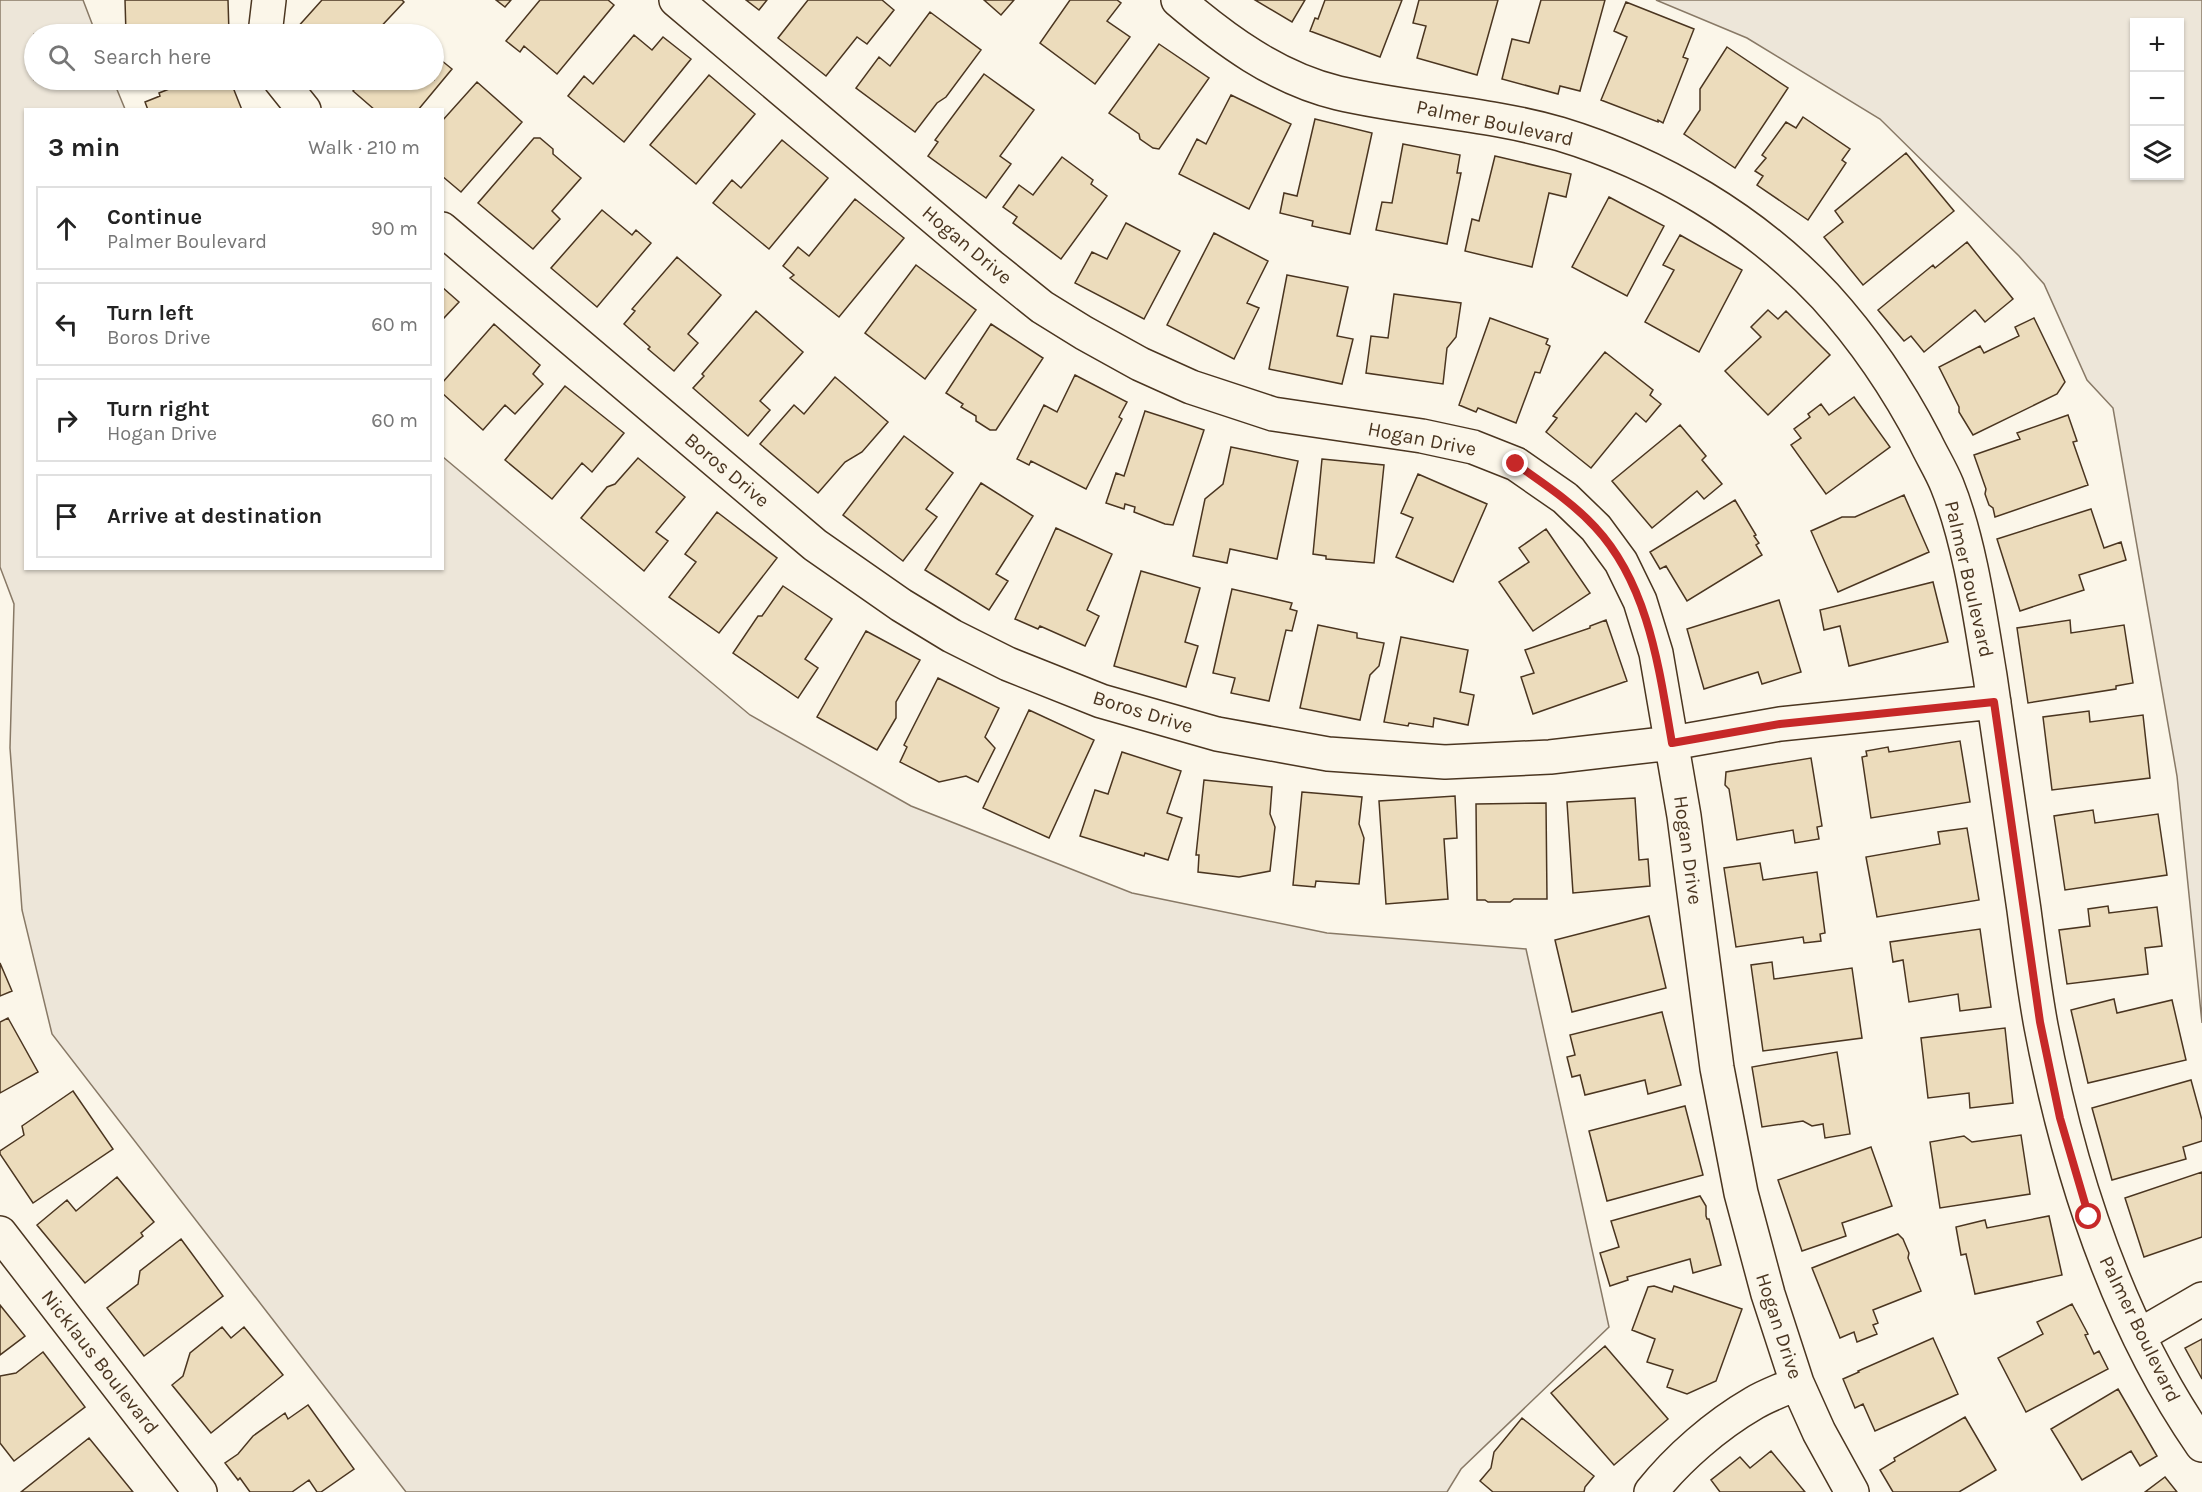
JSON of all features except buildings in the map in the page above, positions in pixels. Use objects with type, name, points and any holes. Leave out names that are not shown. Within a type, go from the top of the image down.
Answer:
[{"type":"street","points":[[267,24],[269,0]]},
{"type":"street","name":"Hogan Drive","points":[[676,0],[991,266],[1042,307],[1084,333],[1140,364],[1191,387],[1273,414],[1422,436],[1473,447],[1516,464],[1565,498],[1596,528],[1621,562],[1640,601],[1656,653],[1684,816],[1717,1068],[1738,1182],[1768,1294],[1797,1383],[1819,1432],[1852,1492]]},
{"type":"street","name":"Palmer Boulevard","points":[[1178,0],[1213,30],[1247,53],[1287,75],[1306,82],[1336,92],[1518,124],[1559,134],[1635,162],[1698,195],[1782,255],[1825,297],[1867,347],[1902,399],[1946,482],[1960,522],[1994,702],[2040,1022],[2060,1118],[2089,1217],[2109,1268],[2140,1335],[2164,1383],[2202,1445]]},
{"type":"street","points":[[288,90],[302,108]]},
{"type":"street","name":"Boros Drive","points":[[444,231],[815,544],[900,605],[952,636],[1008,664],[1101,701],[1217,734],[1328,754],[1445,762],[1550,756],[1672,743],[1780,724],[1994,702]]},
{"type":"street","name":"Nicklaus Boulevard","points":[[0,1233],[200,1492]]},
{"type":"street","points":[[2140,1335],[2202,1299]]},
{"type":"street","points":[[1651,1492],[1687,1455],[1720,1427],[1754,1403],[1797,1383]]},
{"type":"shaded area","points":[[0,0],[83,0],[92,24],[24,24],[24,90],[117,90],[125,108],[24,108],[24,570],[444,570],[444,458],[750,715],[911,806],[1132,893],[1327,933],[1526,949],[1609,1327],[1461,1469],[1447,1492],[406,1492],[52,1034],[22,910],[10,748],[14,604],[0,567]]},
{"type":"shaded area","points":[[1656,0],[2202,0],[2202,1023],[2177,776],[2113,408],[2087,380],[2044,284],[2019,256],[1880,119],[1747,38]]},
{"type":"route","points":[[1516,464],[1565,498],[1596,528],[1621,562],[1640,601],[1656,653],[1672,743],[1780,724],[1994,702],[2040,1022],[2060,1118],[2089,1217]]}]
